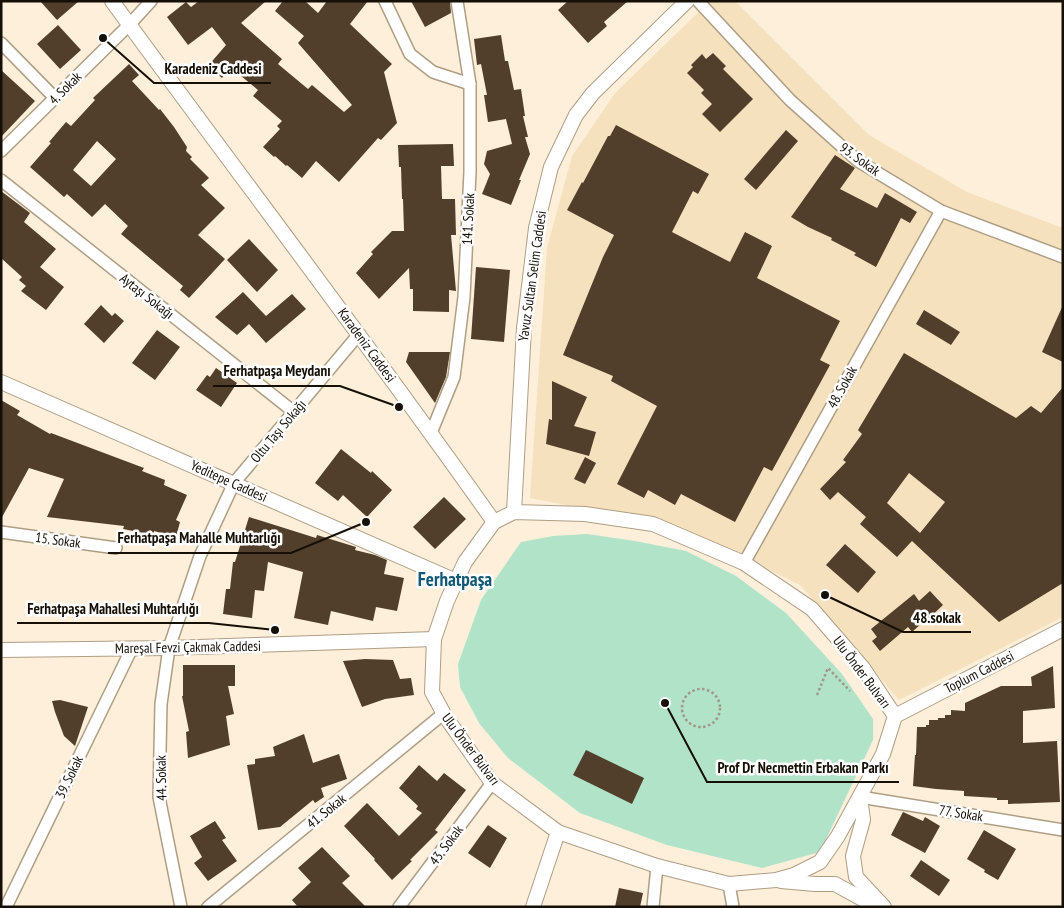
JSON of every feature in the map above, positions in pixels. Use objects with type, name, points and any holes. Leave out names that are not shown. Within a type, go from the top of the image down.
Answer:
[{"type":"street","name":"Karadeniz Caddesi","points":[[112,1],[359,334],[494,522]]},
{"type":"street","name":"4. Sokak","points":[[1,151],[151,1]]},
{"type":"street","points":[[385,1],[410,54],[433,72],[470,84]]},
{"type":"street","name":"141. Sokak","points":[[431,433],[454,377],[464,297],[470,172],[470,84],[457,1]]},
{"type":"street","name":"Yavuz Sultan Selim Caddesi","points":[[514,512],[525,319],[536,228],[551,167],[576,114],[593,93],[687,1]]},
{"type":"street","name":"93. Sokak","points":[[698,1],[790,100],[858,161],[941,211],[1063,257]]},
{"type":"street","points":[[1,42],[55,98]]},
{"type":"street","name":"Aytaşı Sokağı","points":[[1,180],[294,412]]},
{"type":"street","name":"48. Sokak","points":[[744,563],[941,211]]},
{"type":"street","name":"Oltu Taşı Sokağı","points":[[169,648],[200,556],[234,483],[359,334]]},
{"type":"street","name":"Yeditepe Caddesi","points":[[1,382],[456,581]]},
{"type":"street","name":"Ulu Önder Bulvarı","points":[[514,512],[585,514],[653,524],[744,563],[812,609],[863,668],[895,716],[883,754],[838,836],[820,862],[794,875],[776,880],[729,884],[657,866],[558,832],[492,783],[443,714],[432,692],[434,639],[447,601],[464,562],[494,522],[514,512]]},
{"type":"street","name":"15. Sokak","points":[[1,532],[116,548]]},
{"type":"street","name":"Toplum Caddesi","points":[[895,716],[1063,629]]},
{"type":"street","name":"Mareşal Fevzi Çakmak Caddesi","points":[[1,650],[169,648],[434,639]]},
{"type":"street","name":"39. Sokak","points":[[6,907],[132,648]]},
{"type":"street","name":"44. Sokak","points":[[169,648],[161,704],[159,797],[181,907]]},
{"type":"street","name":"41. Sokak","points":[[208,907],[443,714]]},
{"type":"street","name":"43. Sokak","points":[[399,907],[492,783]]},
{"type":"street","points":[[860,797],[863,820],[853,856],[856,876],[884,907]]},
{"type":"street","name":"77. Sokak","points":[[860,797],[1063,830]]},
{"type":"street","points":[[533,907],[558,832]]},
{"type":"street","points":[[653,907],[657,866]]},
{"type":"street","points":[[776,880],[835,884],[877,907]]},
{"type":"street","points":[[729,884],[733,907]]},
{"type":"path","points":[[817,695],[828,668],[850,691]]},
{"type":"path","points":[[699,689],[706,690],[716,696],[719,701],[720,711],[712,724],[698,727],[687,721],[682,710],[685,699],[689,694],[699,689]]},
{"type":"shaded area","points":[[710,1],[735,1],[869,135],[967,192],[1063,228],[1063,617],[899,700],[800,585],[683,528],[530,498],[547,248],[572,156],[615,93]]},
{"type":"green space","points":[[587,534],[686,551],[736,576],[786,613],[842,674],[873,719],[873,740],[820,852],[762,868],[667,845],[580,813],[508,758],[479,723],[460,687],[458,664],[481,600],[521,542],[553,536]]},
{"type":"building","points":[[40,1],[79,1],[57,20]]},
{"type":"building","points":[[199,1],[266,1],[241,23],[282,59],[278,64],[308,89],[312,85],[344,112],[352,105],[298,43],[304,36],[275,11],[283,1],[305,1],[318,13],[327,1],[368,1],[350,24],[392,64],[384,72],[397,123],[381,140],[378,138],[339,182],[316,161],[302,178],[263,147],[280,129],[277,126],[282,121],[253,96],[258,90],[230,67],[222,78],[208,66],[226,45],[212,27],[188,45],[167,17],[186,2],[191,7]]},
{"type":"building","points":[[411,1],[450,1],[451,13],[425,27]]},
{"type":"building","points":[[568,1],[628,1],[604,22],[607,26],[588,43],[558,10]]},
{"type":"building","points":[[58,25],[81,50],[60,69],[37,44]]},
{"type":"building","points":[[501,35],[505,61],[508,61],[514,90],[521,89],[525,116],[523,116],[528,137],[525,137],[530,154],[511,205],[482,194],[490,174],[484,164],[487,151],[512,144],[506,119],[488,122],[484,95],[487,95],[481,64],[477,65],[474,39]]},
{"type":"building","points":[[713,53],[726,66],[723,69],[753,99],[720,132],[702,114],[712,104],[701,93],[704,90],[687,73],[693,67],[691,65],[702,54],[706,59]]},
{"type":"building","points":[[129,64],[139,75],[132,81],[160,109],[187,147],[186,151],[192,157],[190,159],[209,178],[201,185],[225,208],[198,235],[225,259],[189,298],[180,290],[183,286],[121,234],[128,226],[105,204],[92,217],[67,194],[64,197],[30,167],[66,122],[71,126],[95,100],[93,98]],"holes":[[[97,141],[116,159],[91,186],[73,170]]]},
{"type":"building","points":[[1,70],[35,101],[1,137]]},
{"type":"building","points":[[616,125],[709,174],[698,194],[693,191],[672,232],[730,262],[745,232],[772,246],[757,278],[840,321],[820,360],[830,365],[772,471],[764,467],[735,522],[681,494],[675,505],[648,490],[644,498],[617,484],[657,406],[611,381],[613,376],[563,355],[603,257],[614,235],[567,210]]},
{"type":"building","points":[[786,130],[798,141],[756,190],[744,179]]},
{"type":"building","points":[[453,144],[454,166],[441,166],[442,199],[455,199],[456,235],[451,235],[456,291],[449,290],[449,312],[413,311],[413,289],[410,289],[409,268],[379,299],[356,273],[373,254],[371,252],[392,231],[404,231],[398,145]]},
{"type":"building","points":[[835,155],[855,168],[840,189],[877,208],[885,193],[917,212],[910,223],[901,218],[876,267],[854,255],[856,253],[831,240],[832,238],[791,217]]},
{"type":"building","points":[[1,191],[30,213],[24,222],[56,249],[40,267],[64,287],[46,310],[21,291],[26,286],[19,280],[22,277],[1,258]]},
{"type":"building","points":[[249,239],[278,270],[257,292],[227,260]]},
{"type":"building","points":[[476,267],[510,270],[504,342],[471,339]]},
{"type":"building","points":[[243,292],[266,316],[292,294],[306,309],[266,343],[249,324],[237,335],[215,317]]},
{"type":"building","points":[[101,305],[112,316],[115,313],[124,321],[104,343],[84,324]]},
{"type":"building","points":[[1063,305],[1063,362],[1042,352]]},
{"type":"building","points":[[924,310],[960,332],[951,345],[916,324]]},
{"type":"building","points":[[157,330],[180,347],[155,380],[132,363]]},
{"type":"building","points":[[409,352],[450,352],[446,377],[435,403],[406,362]]},
{"type":"building","points":[[904,353],[1016,418],[1031,406],[1041,413],[1063,387],[1063,583],[999,622],[912,541],[897,557],[860,524],[866,517],[838,492],[830,500],[820,489],[846,462],[843,460],[862,434],[858,430]],"holes":[[[909,473],[945,502],[920,533],[887,503]]]},
{"type":"building","points":[[216,368],[237,383],[221,407],[196,390],[207,375],[210,377]]},
{"type":"building","points":[[552,381],[587,397],[574,426],[596,432],[589,456],[546,444],[549,419],[552,420]]},
{"type":"building","points":[[1,400],[20,411],[17,415],[50,434],[144,468],[142,471],[165,480],[164,485],[187,495],[176,520],[180,522],[176,537],[154,531],[154,535],[123,529],[124,526],[47,517],[64,479],[29,468],[1,519]]},
{"type":"building","points":[[341,449],[371,473],[372,471],[392,490],[367,517],[343,495],[338,501],[315,483]]},
{"type":"building","points":[[585,457],[596,463],[585,484],[574,479]]},
{"type":"building","points":[[444,497],[466,519],[435,549],[413,527]]},
{"type":"building","points":[[249,517],[316,538],[317,535],[356,547],[355,550],[387,560],[384,574],[404,578],[397,611],[376,607],[373,621],[331,611],[328,625],[294,618],[303,572],[268,562],[264,591],[255,590],[252,618],[223,614],[226,589],[230,589],[233,562],[235,562]]},
{"type":"building","points":[[845,544],[876,572],[858,593],[826,565]]},
{"type":"building","points":[[930,591],[943,605],[923,624],[912,632],[908,627],[880,651],[872,641],[877,637],[871,629],[914,594],[919,601]]},
{"type":"building","points":[[365,659],[393,660],[400,679],[411,678],[414,695],[385,699],[362,707],[343,661]]},
{"type":"building","points":[[183,665],[235,665],[235,686],[228,686],[234,714],[226,716],[230,745],[188,758],[186,732],[189,731],[182,696]]},
{"type":"building","points":[[1053,666],[1055,708],[1023,711],[1023,743],[1057,741],[1060,802],[1008,804],[1008,800],[997,800],[997,798],[964,796],[964,791],[913,786],[917,727],[926,727],[926,725],[929,725],[929,720],[938,720],[938,718],[945,718],[945,715],[951,715],[951,710],[965,711],[965,703],[1001,686],[1032,686],[1031,677]]},
{"type":"building","points":[[60,700],[88,707],[75,746],[64,736],[55,712],[52,701]]},
{"type":"building","points":[[304,734],[313,763],[339,754],[347,779],[321,788],[324,797],[315,803],[313,800],[280,827],[258,830],[247,765],[255,764],[255,759],[275,756],[273,747]]},
{"type":"building","points":[[586,750],[644,778],[632,804],[573,775]]},
{"type":"building","points":[[419,765],[437,781],[444,773],[466,790],[435,830],[438,832],[392,880],[344,826],[367,803],[399,836],[422,813],[416,809],[418,806],[399,788]]},
{"type":"building","points":[[903,812],[923,821],[925,817],[940,826],[925,853],[891,835]]},
{"type":"building","points":[[215,821],[226,838],[222,840],[237,861],[208,881],[194,863],[202,857],[190,836]]},
{"type":"building","points":[[488,825],[507,838],[490,868],[468,853]]},
{"type":"building","points":[[984,830],[1016,849],[998,880],[967,859]]},
{"type":"building","points":[[322,847],[350,876],[342,883],[366,907],[298,907],[292,900],[311,882],[298,868]]},
{"type":"building","points":[[921,860],[950,880],[939,896],[910,876]]},
{"type":"building","points":[[619,888],[643,893],[640,907],[615,907]]},
{"type":"place","name":"Karadeniz Caddesi","points":[[103,38]]},
{"type":"place","name":"Ferhatpaşa Meydanı","points":[[399,407]]},
{"type":"place","name":"Ferhatpaşa Mahalle Muhtarlığı","points":[[366,522]]},
{"type":"place","name":"48.sokak","points":[[825,595]]},
{"type":"place","name":"Ferhatpaşa Mahallesi Muhtarlığı","points":[[275,630]]},
{"type":"place","name":"Prof Dr Necmettin Erbakan Parkı","points":[[665,703]]},
{"type":"district","name":"Ferhatpaşa","points":[[455,579]]}]
